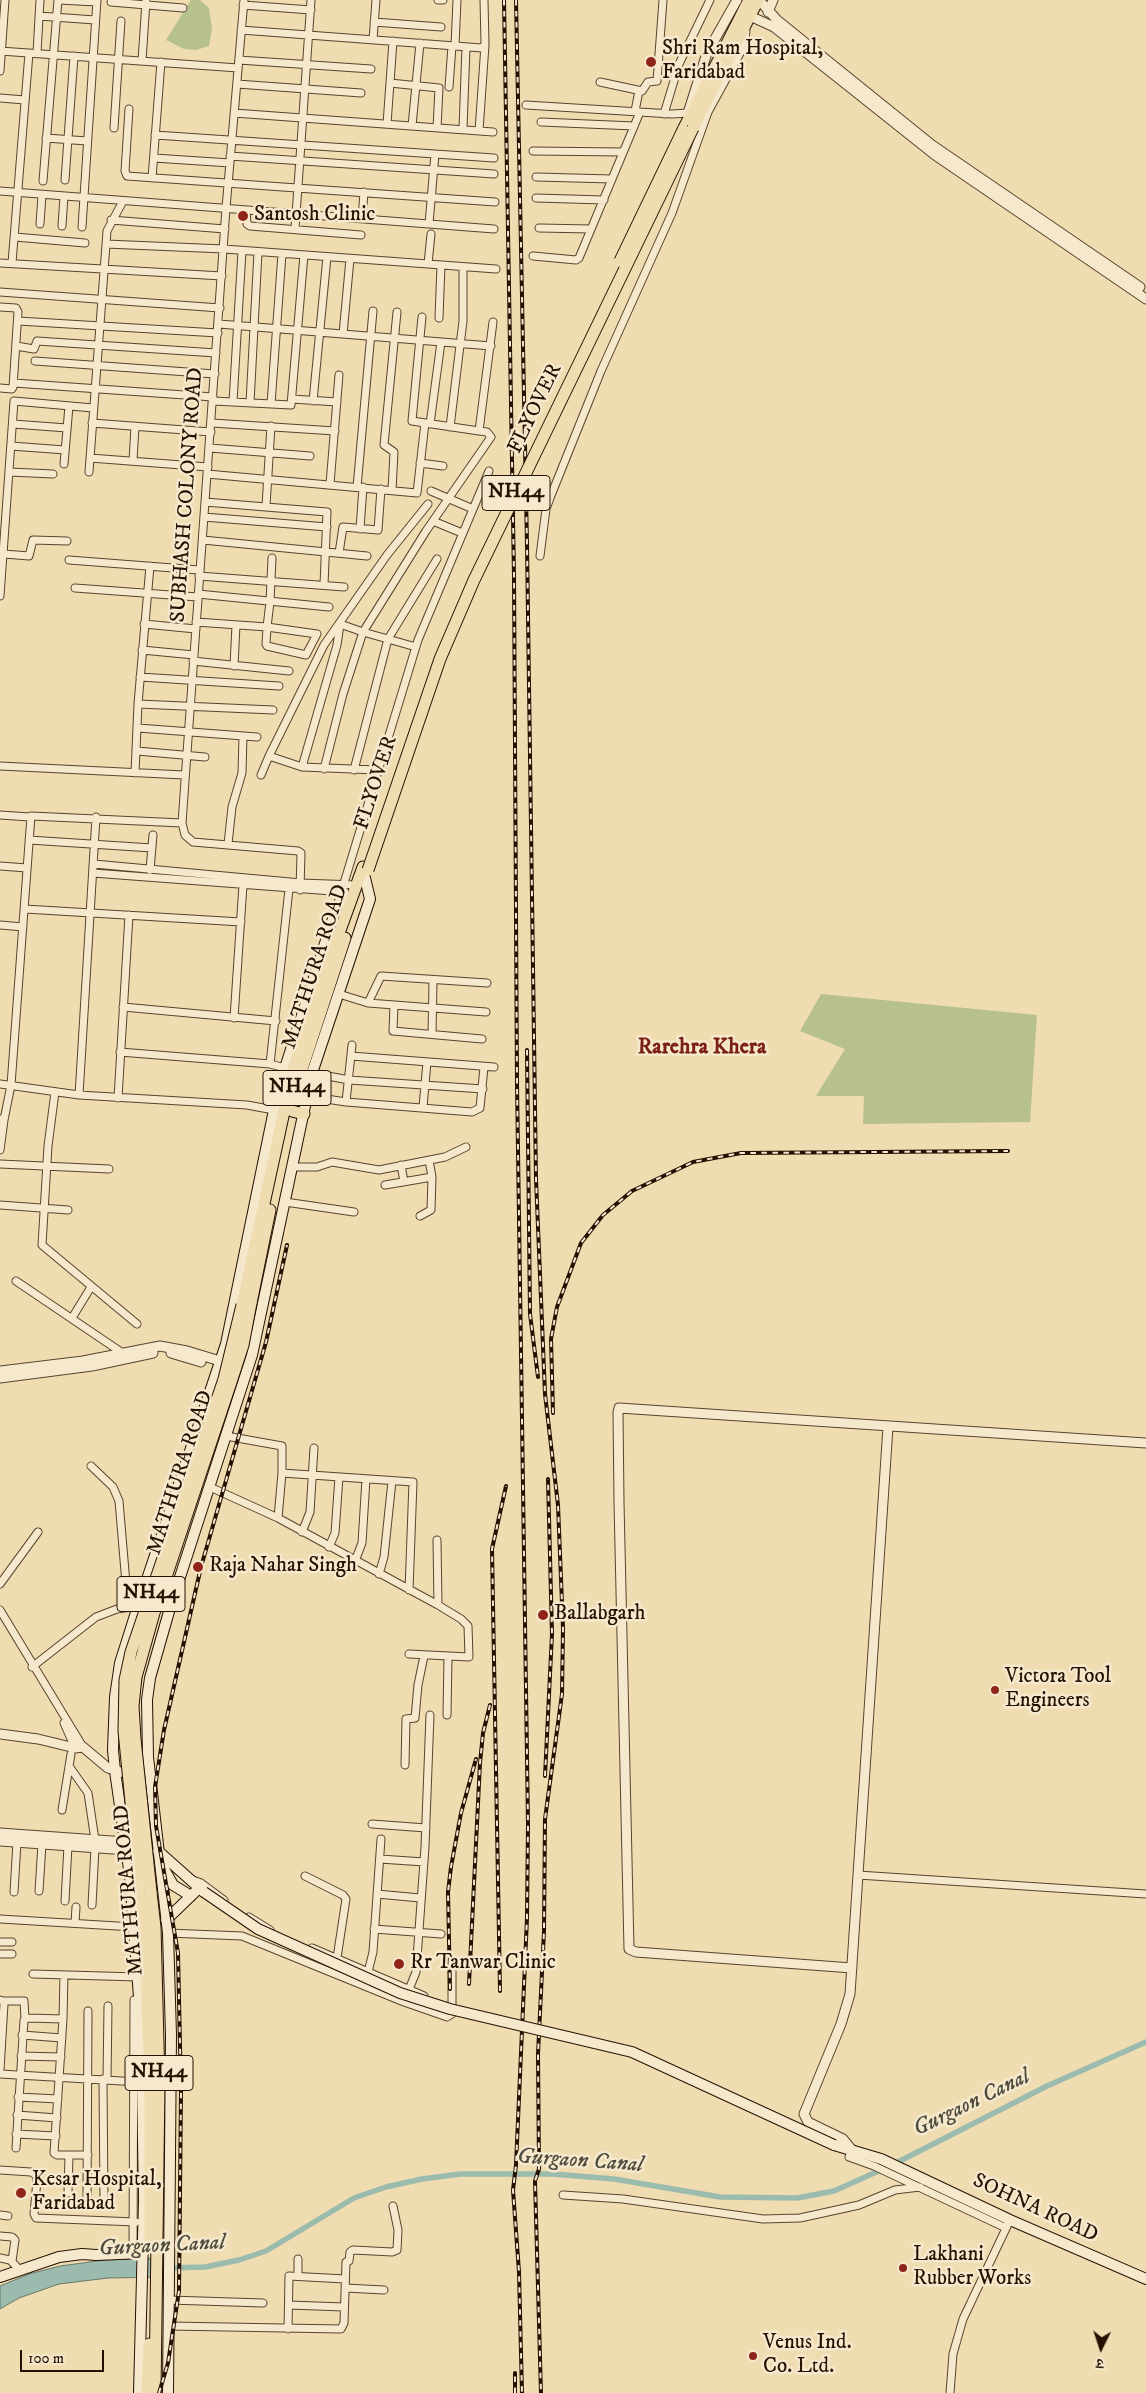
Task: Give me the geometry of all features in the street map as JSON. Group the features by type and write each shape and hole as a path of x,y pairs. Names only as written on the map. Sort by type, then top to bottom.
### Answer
{"highway":[{"name":"NH44","path":"688,123 749,0"},
{"name":"NH44","path":"748,20 759,0"},
{"name":"FLYOVER","path":"357,883 445,628 688,123 748,20"},
{"name":"MATHURA ROAD","path":"289,1110 294,1054 357,883"},
{"name":"MATHURA ROAD","path":"156,2393 155,2281 152,2255 160,2083 155,1927 146,1892 133,1706 136,1677 154,1613 243,1345 247,1304 289,1110 357,883"},
{"name":"MATHURA ROAD","path":"147,2393 150,2327 155,2281"}],"main road":[{"path":"152,2255 139,2222 139,2082 134,1927 126,1846 115,1776 113,1750 115,1697 120,1663 133,1606 219,1364 289,1110 307,1096 312,1073 370,899 357,883 337,906 294,1054 285,1068 289,1110 292,1167 252,1355 151,1672 147,1700 151,1781 162,1856 162,1877 168,1933 171,2035 152,2255 155,2281"},
{"path":"122,1819 148,1819 155,1816"},
{"path":"126,1846 162,1856"},
{"path":"162,1856 173,1885 191,1896"},
{"name":"SOHNA ROAD","path":"162,1856 202,1891 258,1930 400,1993 450,2009 632,2052 834,2145 852,2150 878,2162 909,2171 1008,2224 1146,2279"},
{"path":"130,1880 146,1874 162,1877"},
{"path":"166,1920 191,1896 202,1891"},
{"path":"0,2277 59,2257 82,2254 152,2255"},
{"path":"0,2282 47,2266 96,2255"},
{"name":"MATHURA ROAD","path":"155,2281 169,2300 168,2393"},
{"name":"MATHURA ROAD","path":"140,2393 155,2281"}],"street":[{"path":"0,71 5,0"},
{"path":"12,264 25,100 40,0"},
{"path":"43,181 58,0 97,1 82,227"},
{"path":"294,229 312,0"},
{"path":"372,40 376,0"},
{"path":"438,0 444,0"},
{"path":"449,87 457,0"},
{"path":"479,131 484,46 484,0"},
{"path":"600,82 644,91 648,82 658,80 663,0"},
{"path":"664,114 679,64 710,0"},
{"path":"759,0 779,27 935,155 1146,298"},
{"path":"768,12 773,0"},
{"path":"526,106 664,114 688,123 706,53 733,1"},
{"path":"111,2 146,2 184,8"},
{"path":"142,60 146,2"},
{"path":"244,2 311,10"},
{"name":"SUBHASH COLONY ROAD","path":"182,823 226,208 244,2"},
{"path":"39,16 96,20"},
{"path":"540,556 546,508 601,371 672,212 699,144 708,112 744,46 748,20 765,21 779,27 932,145 1146,291"},
{"path":"114,128 121,21"},
{"path":"374,22 441,27"},
{"path":"241,30 466,47 482,48 484,46"},
{"path":"387,124 393,41"},
{"path":"412,126 420,43"},
{"path":"463,129 466,47"},
{"path":"1,51 161,62 307,65 371,69"},
{"path":"65,180 74,56"},
{"path":"152,178 161,62"},
{"path":"390,83 439,88 437,128"},
{"path":"237,84 361,93"},
{"path":"533,256 578,259 634,126 638,112 639,91"},
{"path":"0,98 25,100"},
{"path":"129,109 125,174 130,177 298,187 494,202"},
{"path":"234,113 493,132"},
{"path":"541,122 634,126"},
{"path":"156,135 494,158"},
{"path":"46,138 87,141"},
{"path":"533,151 623,152"},
{"path":"429,224 435,154"},
{"path":"154,158 300,161 494,174"},
{"path":"536,177 612,179"},
{"path":"0,192 494,229"},
{"path":"362,219 364,192"},
{"path":"40,224 42,195"},
{"path":"62,226 64,196"},
{"path":"536,198 604,200"},
{"path":"88,472 107,231 111,220 123,201"},
{"path":"246,210 248,226 361,235"},
{"path":"111,220 225,229"},
{"path":"539,228 592,229"},
{"path":"428,264 430,234"},
{"path":"15,237 85,243"},
{"path":"106,244 258,252 496,269"},
{"path":"233,402 242,251"},
{"path":"250,403 258,252"},
{"path":"271,404 282,254"},
{"path":"14,383 233,402 290,405 304,255"},
{"path":"313,400 327,257"},
{"path":"343,334 350,259"},
{"path":"0,262 103,270 222,276"},
{"path":"439,318 441,265"},
{"path":"450,426 461,343 463,267"},
{"path":"0,292 220,308"},
{"path":"0,307 17,309 18,321 14,383 12,389 0,388"},
{"path":"360,528 360,487 373,311"},
{"path":"392,490 394,452 384,445 397,312"},
{"path":"324,769 343,694 363,632 433,521 489,441 489,434 479,430 428,424 412,420 422,317"},
{"path":"18,321 218,333"},
{"path":"479,430 493,322"},
{"path":"218,324 491,346"},
{"path":"16,346 34,349 37,341 216,353"},
{"path":"90,458 133,461 267,479 417,493 420,463 441,342"},
{"path":"35,361 215,374"},
{"path":"330,484 339,375"},
{"path":"292,399 337,402"},
{"path":"0,596 14,401 94,408"},
{"path":"64,464 69,406"},
{"path":"212,422 334,431"},
{"path":"92,423 211,432"},
{"path":"13,424 67,428"},
{"path":"133,461 135,426"},
{"path":"266,506 271,426"},
{"path":"11,446 65,450"},
{"path":"210,448 310,456"},
{"path":"420,463 443,466"},
{"path":"343,884 416,646 489,471"},
{"path":"9,472 54,474"},
{"path":"339,553 342,528 379,529 381,489"},
{"path":"431,492 472,509"},
{"path":"206,502 326,511 328,513 324,585"},
{"path":"261,775 320,653 387,555 428,504"},
{"path":"204,517 327,527"},
{"path":"433,521 462,533"},
{"path":"2,558 29,556 32,540 67,541"},
{"path":"202,540 367,556"},
{"path":"144,624 236,625 267,627 316,634 306,656 268,648 266,644 267,627 270,602 272,558"},
{"path":"354,770 388,639 437,559"},
{"path":"69,560 150,566 270,581 344,587"},
{"path":"135,773 138,704 150,566"},
{"path":"75,588 198,595 330,607"},
{"path":"340,624 416,646"},
{"path":"302,767 337,645 340,624"},
{"path":"234,666 236,625"},
{"path":"142,650 234,666 289,671"},
{"path":"140,677 279,686"},
{"path":"138,704 273,710"},
{"path":"138,728 257,736"},
{"path":"228,844 232,807 242,773 243,736"},
{"path":"137,751 205,757"},
{"path":"269,756 302,767 377,770"},
{"path":"0,766 184,775"},
{"path":"0,815 30,817 32,814 182,823 185,835 193,842 298,851 301,853 301,886"},
{"path":"0,1150 2,1120 11,1085 25,909 30,817"},
{"path":"79,1095 96,817"},
{"path":"150,870 153,834"},
{"path":"29,840 152,848"},
{"path":"94,864 301,886 357,883"},
{"path":"0,866 27,868"},
{"path":"93,873 289,889 301,886 357,883"},
{"path":"343,884 357,883"},
{"path":"234,1018 243,885"},
{"path":"270,1064 289,889"},
{"path":"25,909 241,922"},
{"path":"118,1098 129,915"},
{"path":"0,925 23,927"},
{"path":"368,1003 381,976 433,981 487,983"},
{"path":"432,1034 433,981"},
{"path":"339,994 368,1003 486,1012"},
{"path":"394,1005 393,1031 482,1039"},
{"path":"123,1007 276,1021"},
{"path":"346,1102 352,1045"},
{"path":"120,1052 270,1064 285,1068"},
{"path":"351,1056 494,1067"},
{"path":"423,1107 426,1062"},
{"path":"307,1096 346,1102 475,1112 480,1108 484,1067"},
{"path":"312,1073 349,1080 483,1089"},
{"path":"0,1084 79,1095 247,1105 289,1110"},
{"path":"56,1092 47,1167 42,1245 137,1324"},
{"path":"292,1167 317,1167 332,1162 379,1170 445,1157 466,1147"},
{"path":"420,1216 431,1210 432,1177 429,1160"},
{"path":"0,1164 110,1169"},
{"path":"401,1165 404,1182"},
{"path":"385,1185 432,1177"},
{"path":"285,1202 354,1212"},
{"path":"0,1205 68,1210"},
{"path":"16,1281 121,1352"},
{"path":"72,1318 91,1287"},
{"path":"0,1378 12,1373 150,1347 169,1347 219,1364"},
{"path":"0,1371 12,1373 92,1366 163,1352 219,1364"},
{"path":"852,1968 636,1952 629,1949 618,1412 620,1408 1146,1443"},
{"path":"852,2150 842,2139 808,2122 804,2114 848,2006 888,1426"},
{"path":"226,1436 282,1446 278,1518"},
{"path":"302,1532 310,1512 314,1448"},
{"path":"91,1466 113,1487 121,1508 133,1606"},
{"path":"282,1473 412,1482 415,1486 409,1590"},
{"path":"329,1547 335,1533 339,1477"},
{"path":"354,1561 362,1543 366,1479"},
{"path":"379,1574 384,1557 392,1480"},
{"path":"210,1486 278,1518 438,1605 461,1619 468,1626 469,1657 409,1654"},
{"path":"0,1584 38,1532"},
{"path":"437,1540 438,1605"},
{"path":"33,1666 96,1616 105,1612 133,1606 166,1621"},
{"path":"0,1610 79,1751"},
{"path":"0,1619 33,1666"},
{"path":"415,1718 418,1685 424,1656"},
{"path":"447,1715 448,1656"},
{"path":"404,2002 416,1972 426,1828 430,1716 406,1720 405,1765"},
{"path":"0,1736 79,1751 115,1776 151,1781"},
{"path":"62,1810 69,1766 79,1751"},
{"path":"69,1766 88,1793 95,1844 92,1905"},
{"path":"372,1824 426,1828"},
{"path":"0,1833 126,1846"},
{"path":"368,1972 373,1952 381,1839"},
{"path":"0,1841 68,1846 95,1844"},
{"path":"14,1892 17,1842"},
{"path":"39,1891 42,1844"},
{"path":"64,1901 68,1846"},
{"path":"380,1860 424,1862"},
{"path":"858,1875 1146,1894"},
{"path":"305,1876 345,1897 346,1902 337,1958"},
{"path":"188,1878 201,1883 228,1904 270,1930 409,1990 452,2003"},
{"path":"376,1894 420,1898"},
{"path":"75,1923 76,1907"},
{"path":"0,1919 134,1927"},
{"path":"374,1929 441,1934"},
{"path":"168,1933 242,1936 404,2002 447,2017 452,2014 452,1967"},
{"path":"0,1942 12,1942"},
{"path":"0,1954 12,1954"},
{"path":"33,1974 136,1977"},
{"path":"64,1975 55,2154 88,2155"},
{"path":"0,2070 2,2000 24,2001 25,2018 20,2056 16,2148"},
{"path":"104,2202 105,2079 108,2006"},
{"path":"86,2201 88,2155 88,2010"},
{"path":"25,2018 63,2019"},
{"path":"22,2035 62,2038"},
{"path":"20,2056 61,2058"},
{"path":"0,2074 139,2082"},
{"path":"18,2097 58,2100"},
{"path":"17,2115 57,2118"},
{"path":"16,2134 56,2136"},
{"path":"68,2193 69,2155"},
{"path":"878,2162 898,2176 920,2187 1008,2224 963,2319 953,2354 950,2393"},
{"path":"0,2170 31,2172 36,2175 34,2214 36,2218 139,2222"},
{"path":"563,2195 623,2200 763,2219 800,2218 859,2205 895,2190 920,2187"},
{"path":"169,2326 341,2329 344,2323 346,2262 349,2261 351,2250 397,2250 398,2230 393,2206"},
{"path":"0,2215 8,2216"},
{"path":"0,2236 15,2240 12,2261"},
{"path":"0,2258 12,2261 20,2270"},
{"path":"298,2259 298,2276"},
{"path":"288,2329 289,2277 345,2278"},
{"path":"345,2288 384,2290"},
{"path":"169,2300 263,2303"},
{"path":"288,2305 344,2307"}],"green space":[{"path":"191,0 200,0 209,8 212,29 209,46 196,50 184,49 166,40"},
{"path":"821,994 1037,1015 1030,1122 863,1124 864,1096 816,1096 845,1049 800,1031"}],"shaded area":[{"path":"169,2258 170,2277 108,2278 59,2284 19,2298 0,2309 0,2286 29,2274 60,2266 105,2260"}],"waterway":[{"name":"Gurgaon Canal","path":"894,2164 1047,2086 1146,2042"},
{"name":"Gurgaon Canal","path":"167,2268 205,2267 239,2260 266,2251 354,2198 386,2187 422,2179 460,2174 553,2174 614,2179 720,2197 797,2198 834,2191 883,2169"}],"railway":[{"path":"504,0 514,576 517,1083 528,1824 527,1918 516,2165 513,2190 519,2272 522,2393"},
{"path":"516,0 527,544 536,1179 545,1394 558,1505 563,1628 562,1694 545,1819 544,1931 538,2054 539,2169 535,2181 541,2393"},
{"path":"527,1050 530,1314 538,1377"},
{"path":"553,1413 551,1339 557,1307 581,1243 603,1215 632,1191 693,1162 741,1153 1008,1151"},
{"path":"159,2393 168,2363 179,2291 181,2092 178,1953 156,1826 155,1787 164,1730 201,1567 266,1342 287,1245"},
{"path":"545,1776 552,1634 548,1479"},
{"path":"500,1991 492,1549 506,1486"},
{"path":"469,1984 480,1763 483,1733 490,1705"},
{"path":"450,1989 448,1892 461,1813 476,1759"},
{"path":"515,2373 515,2393"}],"place":[{"name":"Shri Ram Hospital, Faridabad","path":"651,62"},
{"name":"Santosh Clinic","path":"243,216"},
{"name":"Raja Nahar Singh","path":"198,1567"},
{"name":"Ballabgarh","path":"543,1615"},
{"name":"Victora Tool Engineers","path":"995,1690"},
{"name":"Rr Tanwar Clinic","path":"399,1964"},
{"name":"Kesar Hospital, Faridabad","path":"21,2193"},
{"name":"Lakhani Rubber Works","path":"903,2268"},
{"name":"Venus Ind. Co. Ltd.","path":"753,2356"}],"district":[{"name":"Rarehra Khera","path":"702,1048"}]}
